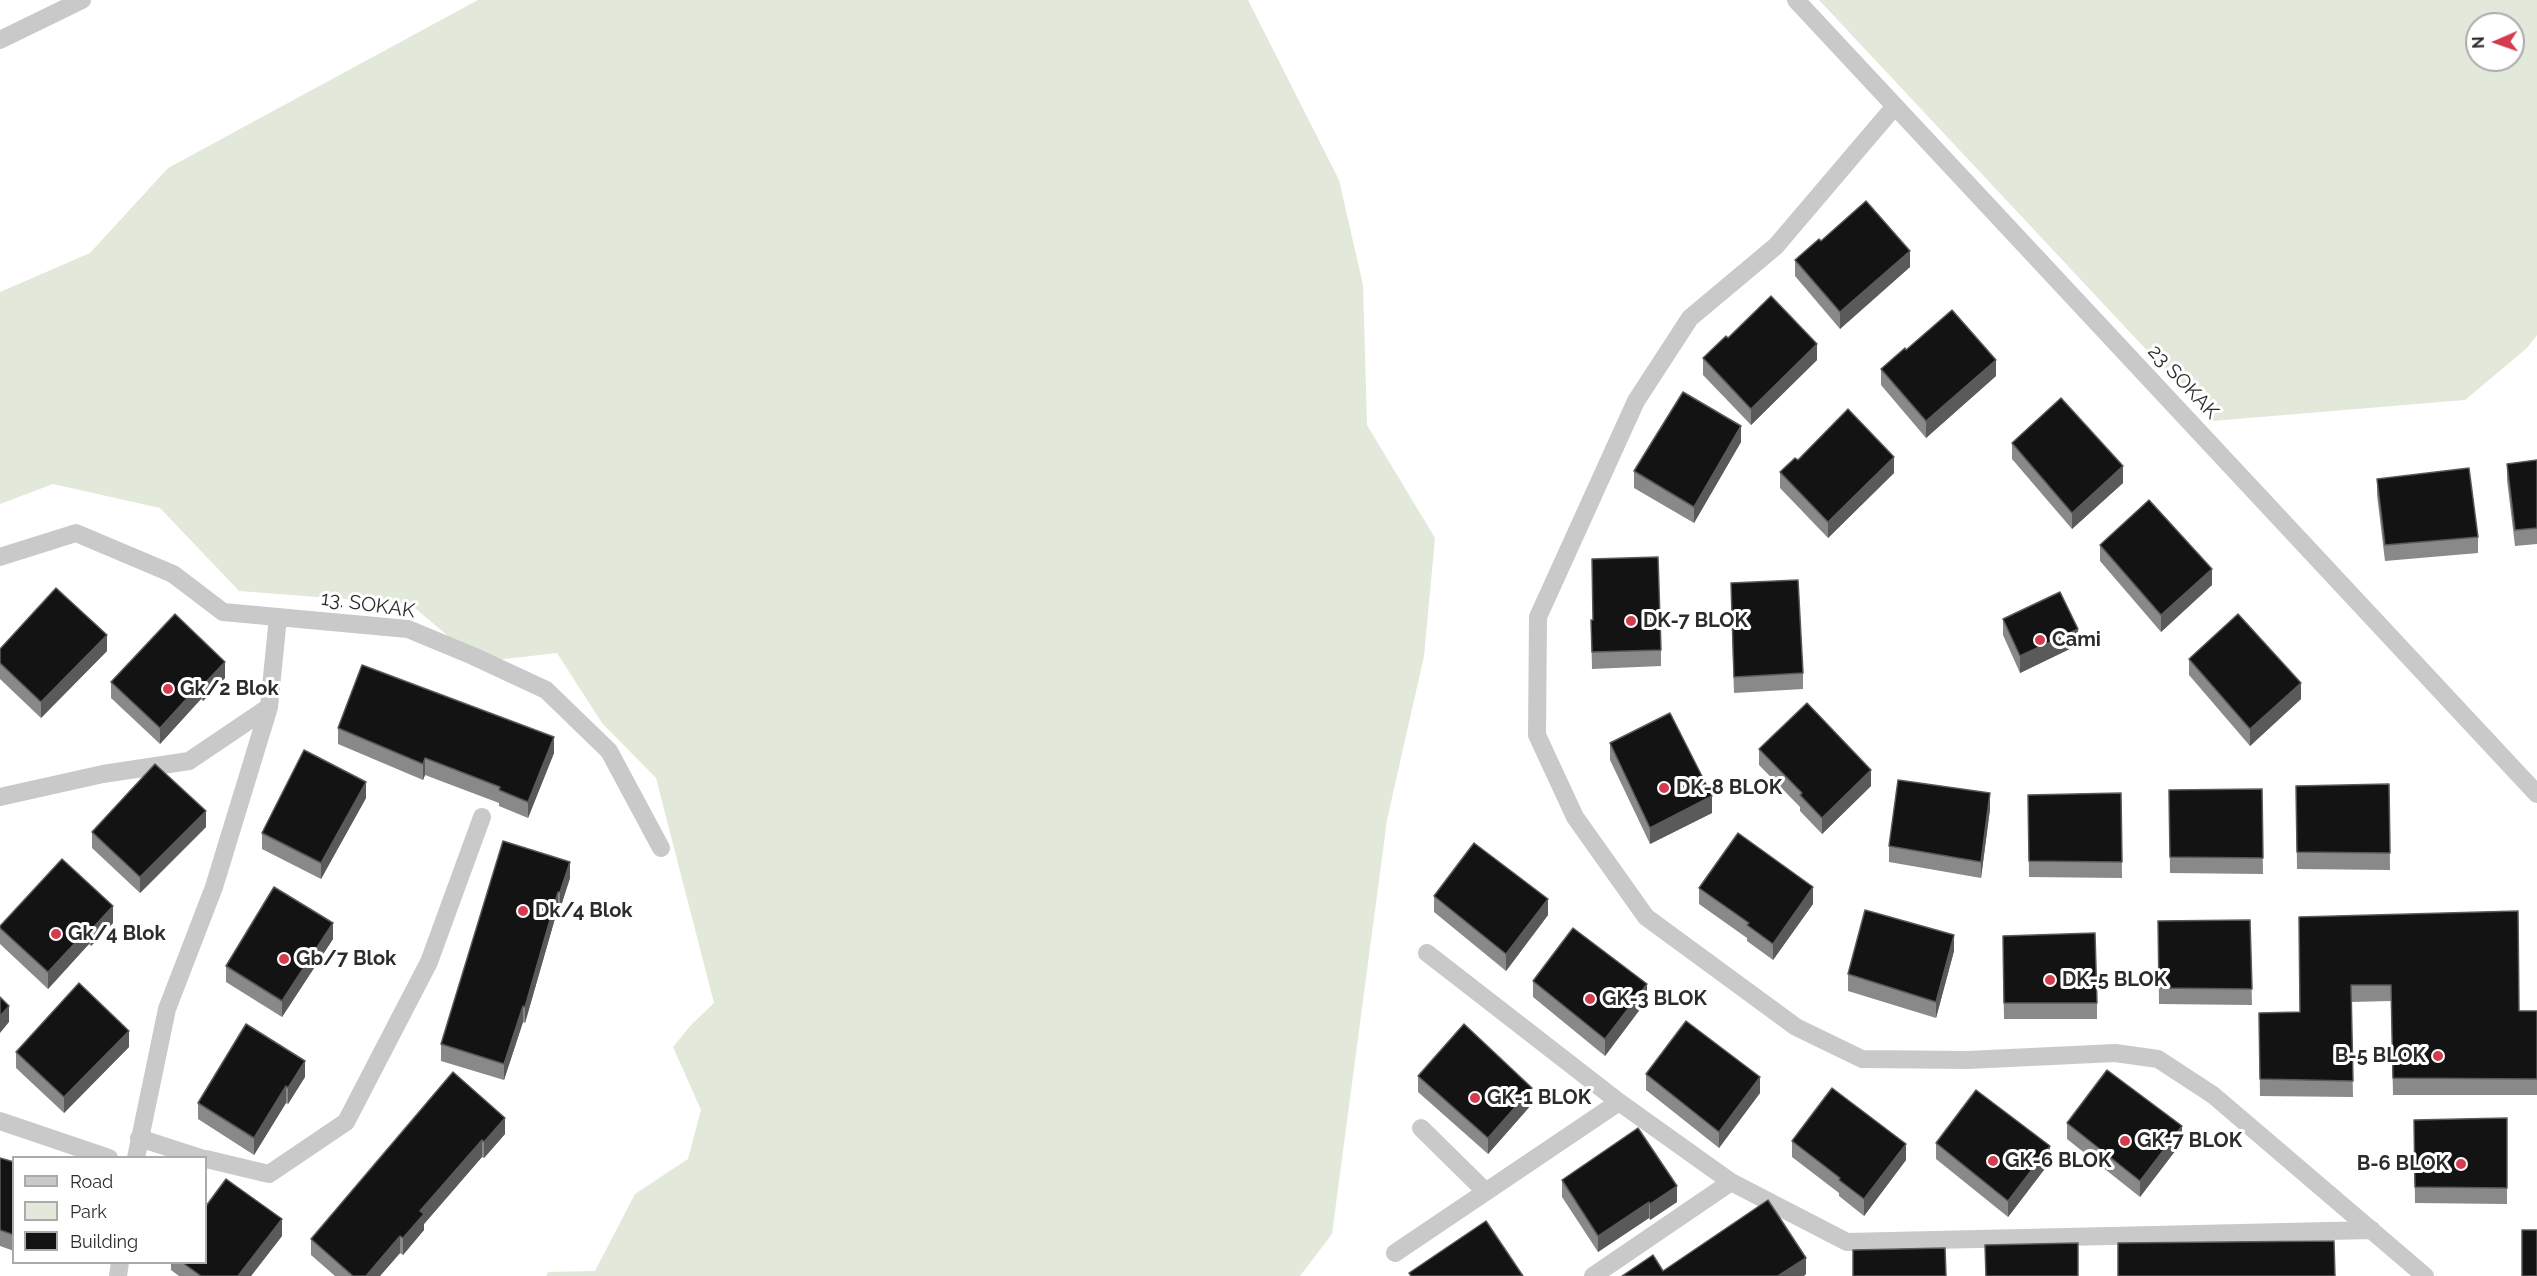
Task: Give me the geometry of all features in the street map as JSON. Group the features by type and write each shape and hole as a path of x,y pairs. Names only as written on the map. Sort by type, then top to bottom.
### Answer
{"street":[{"path":"0,40 82,0"},
{"name":"23 SOKAK","path":"1796,0 2537,794"},
{"path":"1895,106 1776,246 1690,318 1636,400 1538,617 1538,735 1575,817 1646,917 1796,1027 1862,1059 1968,1060 2115,1053 2158,1059 2212,1095 2425,1276"},
{"name":"13. SOKAK","path":"0,556 76,533 173,574 222,612 408,628 546,690 609,751 661,848"},
{"path":"136,1156 167,1009 214,887 269,707 278,617"},
{"path":"0,797 103,774 189,760 269,707"},
{"path":"207,1159 269,1174 345,1122 429,962 482,817"},
{"path":"1427,953 1619,1102 1731,1182 1847,1242 2372,1230"},
{"path":"1395,1253 1619,1102"},
{"path":"0,1121 103,1156"},
{"path":"1421,1128 1486,1192"},
{"path":"139,1138 197,1156"},
{"path":"1593,1276 1731,1182"}],"green space":[{"path":"478,0 1248,0 1339,180 1363,285 1367,425 1435,538 1424,656 1387,820 1332,1234 1300,1276 546,1276 548,1272 595,1271 635,1194 688,1159 701,1110 673,1047 691,1025 714,1003 656,778 602,723 557,653 479,662 410,604 239,591 160,508 53,484 0,504 0,292 90,253 168,168"},
{"path":"1819,0 2537,0 2537,335 2527,348 2465,400 2213,421"}],"building":[{"path":"1866,201 1910,251 1840,312 1795,260 1819,239 1821,241"},
{"path":"1771,296 1817,344 1751,409 1703,358 1726,336 1728,338"},
{"path":"1952,310 1996,360 1926,421 1881,369"},
{"path":"1683,392 1741,426 1694,507 1634,471"},
{"path":"2061,398 2123,466 2072,513 2012,443"},
{"path":"1848,409 1894,457 1828,522 1780,472 1795,458 1798,460"},
{"path":"2537,460 2537,528 2515,530 2507,464"},
{"path":"2469,468 2478,537 2385,545 2377,479"},
{"path":"2149,500 2212,569 2161,615 2100,545"},
{"name":"DK-7 BLOK","path":"1658,557 1661,650 1592,652 1592,559"},
{"path":"1798,580 1803,673 1734,677 1731,583"},
{"path":"56,588 107,635 41,702 0,663 0,649"},
{"path":"2060,592 2078,629 2020,656 2003,619"},
{"name":"Gk/2 Blok","path":"175,614 225,662 203,685 201,683 160,728 111,682"},
{"path":"2238,614 2301,683 2250,729 2189,659"},
{"path":"362,665 554,737 528,802 499,790 500,787 425,758 423,764 338,728"},
{"path":"1807,703 1871,770 1822,818 1800,795 1802,793 1759,749"},
{"name":"DK-8 BLOK","path":"1670,713 1712,796 1650,828 1610,743"},
{"path":"304,750 366,782 321,863 262,833"},
{"path":"155,764 206,811 140,877 92,832"},
{"path":"1898,780 1990,793 1981,862 1889,846"},
{"path":"2389,784 2390,853 2297,852 2296,786"},
{"path":"2262,789 2263,858 2170,857 2169,790"},
{"path":"2121,793 2122,862 2029,861 2028,795"},
{"path":"1738,833 1813,887 1773,944 1747,925 1749,923 1699,888"},
{"path":"503,841 570,862 560,892 558,892 525,1007 523,1006 504,1064 441,1044"},
{"path":"1474,843 1548,899 1506,954 1434,896"},
{"name":"Gk/4 Blok","path":"62,859 113,906 48,972 0,926"},
{"name":"Gb/7 Blok","path":"274,887 333,923 282,1001 226,966"},
{"path":"1865,910 1954,935 1936,1002 1848,974"},
{"path":"2518,911 2519,1011 2537,1011 2537,1079 2393,1078 2391,985 2351,985 2353,1081 2260,1079 2259,1013 2300,1012 2299,917"},
{"path":"2250,920 2252,989 2159,988 2158,921"},
{"name":"GK-3 BLOK","path":"1573,928 1647,984 1605,1039 1533,981"},
{"name":"DK-5 BLOK","path":"2095,933 2097,1003 2004,1003 2003,936"},
{"path":"79,983 129,1031 64,1097 16,1052"},
{"path":"0,997 9,1006 0,1016"},
{"path":"1686,1021 1760,1077 1719,1132 1646,1074"},
{"path":"246,1024 305,1061 288,1088 286,1086 254,1138 198,1103"},
{"name":"GK-1 BLOK","path":"1464,1024 1532,1088 1488,1138 1418,1076"},
{"name":"GK-7 BLOK","path":"2107,1070 2182,1126 2140,1181 2067,1123"},
{"path":"453,1072 505,1118 484,1142 482,1140 420,1211 424,1214 403,1238 400,1236 366,1276 353,1276 311,1239"},
{"path":"1832,1088 1906,1144 1864,1199 1792,1141"},
{"name":"GK-6 BLOK","path":"1976,1090 2050,1146 2008,1201 1936,1143"},
{"name":"B-6 BLOK","path":"2507,1118 2507,1188 2415,1187 2414,1120"},
{"path":"1638,1128 1677,1186 1598,1236 1562,1180"},
{"path":"0,1158 12,1161 12,1234 0,1230"},
{"path":"226,1179 282,1219 238,1276 201,1276 184,1264 207,1264 207,1205"},
{"path":"1768,1200 1806,1258 1778,1276 1622,1276 1653,1255 1663,1271"},
{"path":"1486,1221 1523,1276 1411,1276 1409,1273"},
{"path":"2522,1230 2537,1230 2537,1276 2522,1276"},
{"path":"2334,1241 2335,1276 2118,1276 2118,1243"},
{"path":"2078,1243 2078,1276 1986,1276 1985,1245"},
{"path":"1945,1248 1946,1276 1853,1276 1853,1250"}],"place":[{"name":"DK-7 BLOK","path":"1631,621"},
{"name":"Cami","path":"2040,640"},
{"name":"Gk/2 Blok","path":"168,689"},
{"name":"DK-8 BLOK","path":"1664,788"},
{"name":"Dk/4 Blok","path":"523,911"},
{"name":"Gk/4 Blok","path":"56,934"},
{"name":"Gb/7 Blok","path":"284,959"},
{"name":"DK-5 BLOK","path":"2050,980"},
{"name":"GK-3 BLOK","path":"1590,999"},
{"name":"B-5 BLOK","path":"2438,1056"},
{"name":"GK-1 BLOK","path":"1475,1098"},
{"name":"GK-7 BLOK","path":"2125,1141"},
{"name":"GK-6 BLOK","path":"1993,1161"},
{"name":"B-6 BLOK","path":"2461,1164"}]}
